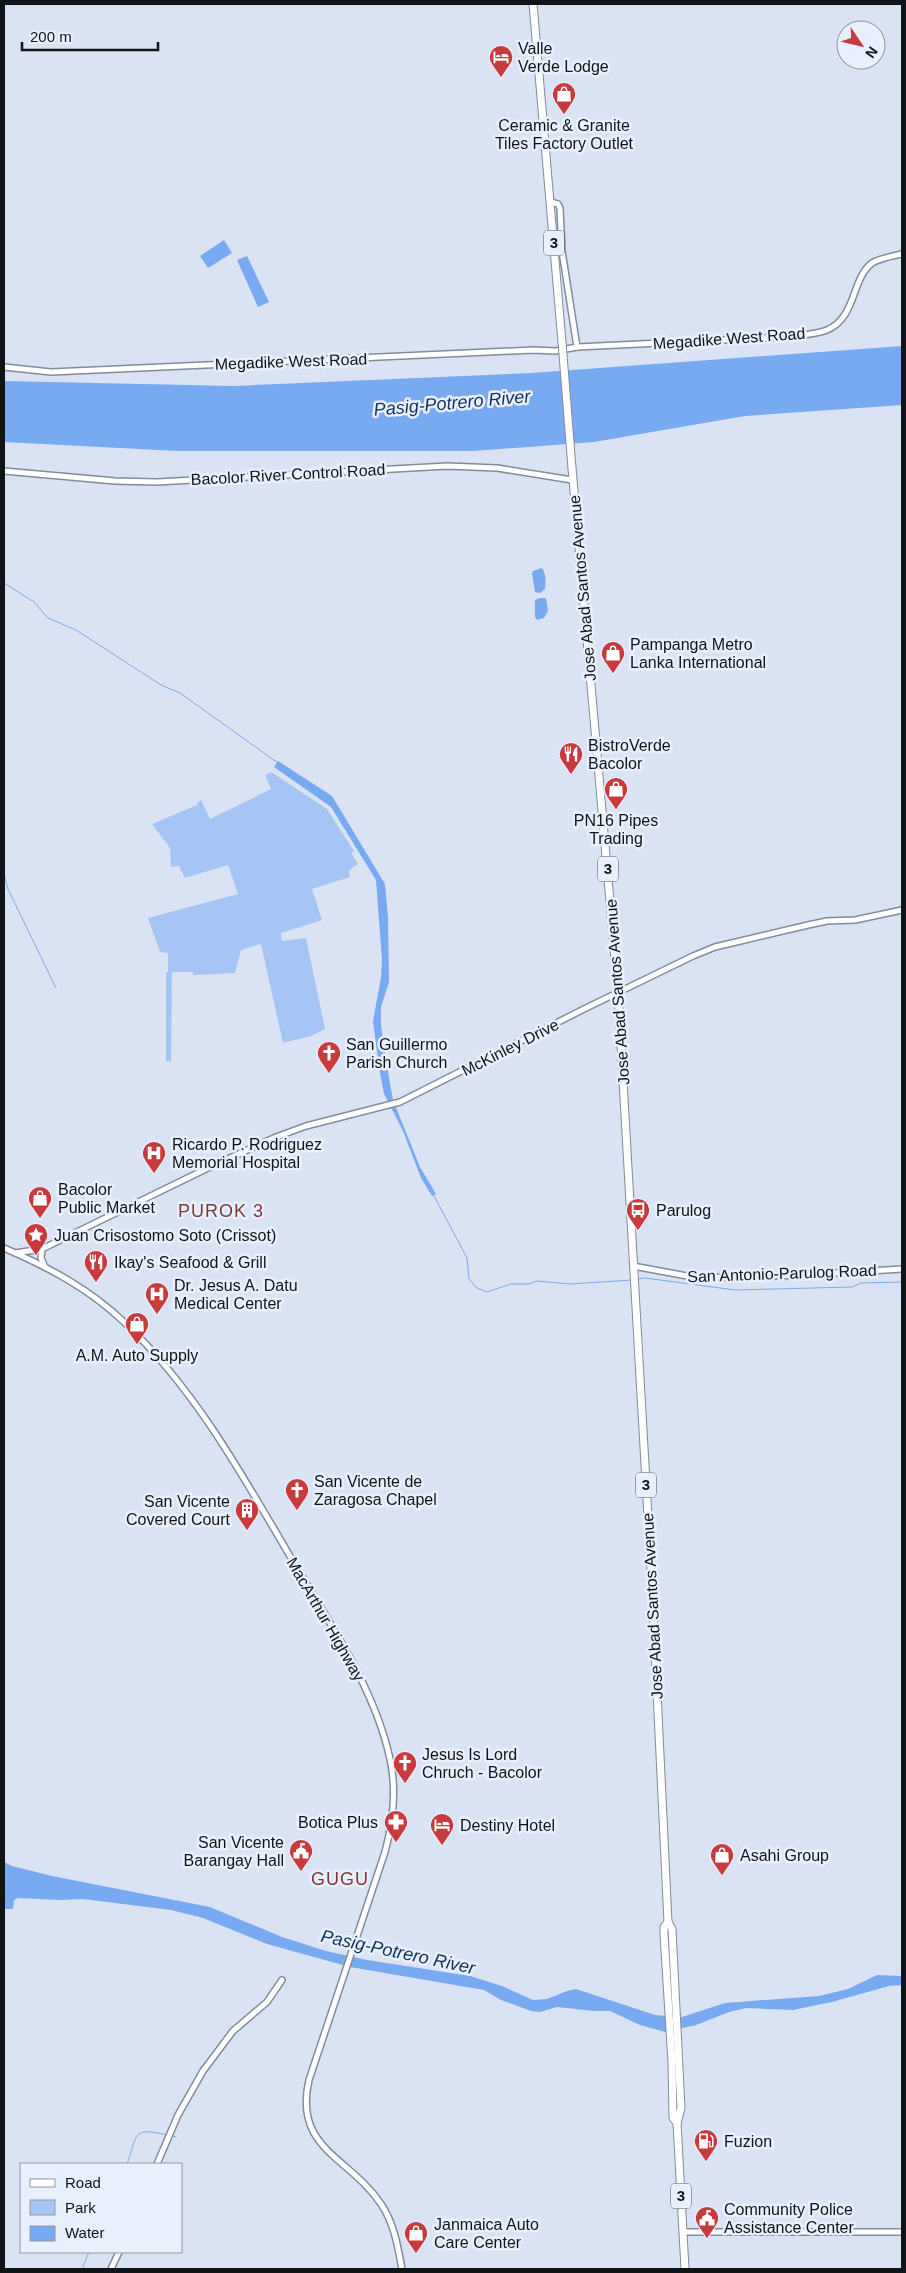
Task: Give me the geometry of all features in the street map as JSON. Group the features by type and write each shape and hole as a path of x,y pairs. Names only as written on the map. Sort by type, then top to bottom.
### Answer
{"highway":[{"name":"Jose Abad Santos Avenue","path":"533,4 551,202 572,480 618,992 668,1922 664,1927 671,1981 675,2055 681,2108 677,2123 685,2269"}],"street":[{"path":"551,202 558,204 560,208 562,251 577,348"},
{"name":"Megadike West Road","path":"4,367 60,372 524,350 556,351 577,348 785,337 827,330 841,320 851,304 867,268 874,262 902,254"},
{"name":"Bacolor River Control Road","path":"4,471 115,481 157,482 475,466 572,480"},
{"name":"McKinley Drive","path":"14,1253 42,1249 276,1137 306,1126 398,1103 618,992 715,947 827,921 855,920 902,910"},
{"name":"MacArthur Highway","path":"4,1248 45,1267 86,1291 126,1323 192,1401 260,1504 345,1647 364,1684 390,1758 393,1780 393,1816 385,1852 309,2080 306,2098 307,2116 311,2128 320,2142 370,2190 382,2205 394,2232 402,2269"},
{"path":"42,1249 41,1258 45,1267"},
{"name":"San Antonio-Parulog Road","path":"634,1269 698,1278 902,1269"},
{"path":"157,2163 181,2108 203,2071 233,2031 267,2002 282,1980"},
{"path":"683,2232 902,2232"},
{"path":"111,2269 119,2253"}],"green space":[{"path":"271,772 327,809 354,851 351,853 358,864 349,870 350,877 312,889 322,920 281,933 282,941 306,938 325,1029 311,1036 283,1043 261,944 241,950 235,973 193,975 193,972 172,972 171,1061 166,1061 166,972 168,972 168,953 160,952 148,918 238,894 228,865 185,878 179,866 171,867 170,848 152,824 197,805 201,800 210,819 271,789 265,775"}],"water":[{"path":"224,240 232,253 208,268 200,256"},
{"path":"247,256 269,302 258,307 237,260"},
{"name":"Pasig-Potrero River","path":"902,346 902,405 745,416 594,442 473,451 178,451 4,442 4,381 234,386 531,373"},
{"path":"542,568 546,580 545,589 540,593 535,592 532,573"},
{"path":"546,598 548,611 544,618 537,620 535,617 535,600"},
{"path":"278,761 332,796 385,884 388,917 389,982 381,1007 381,1026 393,1100 420,1167 436,1194 432,1196 421,1178 403,1131 384,1094 379,1067 373,1021 381,978 382,960 376,880 331,807 274,767"},
{"path":"4,1862 12,1866 52,1876 210,1907 282,1937 326,1951 367,1960 470,1976 502,1986 533,2000 547,1999 576,1989 655,2015 682,2017 725,2003 819,1996 848,1989 877,1975 902,1976 902,1985 889,1986 832,2002 793,2010 746,2008 729,2012 696,2025 665,2032 640,2025 610,2011 557,2007 540,2012 531,2011 501,2000 484,1990 350,1967 267,1944 203,1918 171,1910 83,1899 18,1898 14,1900 13,1909 4,1909"}],"waterway":[{"path":"4,583 34,602 48,618 76,630 161,685 180,693 278,763"},
{"path":"4,834 4,856"},
{"path":"4,874 8,889 56,988"},
{"path":"433,1194 467,1258 469,1279 477,1288 487,1292 511,1284 529,1284 537,1281 570,1284 632,1280"},
{"path":"638,1279 645,1278 735,1290 852,1287 861,1283 902,1282"},
{"path":"127,2163 135,2140 141,2133 167,2135"},
{"path":"172,2136 176,2137"},
{"path":"82,2269 89,2253"}],"place":[{"name":"Valle Verde Lodge","path":"501,78"},
{"name":"Ceramic & Granite Tiles Factory Outlet","path":"564,115"},
{"name":"Pampanga Metro Lanka International","path":"613,674"},
{"name":"BistroVerde Bacolor","path":"571,775"},
{"name":"PN16 Pipes Trading","path":"616,810"},
{"name":"San Guillermo Parish Church","path":"329,1074"},
{"name":"Ricardo P. Rodriguez Memorial Hospital","path":"154,1174"},
{"name":"Bacolor Public Market","path":"40,1219"},
{"name":"Parulog","path":"638,1231"},
{"name":"Juan Crisostomo Soto (Crissot)","path":"36,1256"},
{"name":"Ikay's Seafood & Grill","path":"96,1283"},
{"name":"Dr. Jesus A. Datu Medical Center","path":"157,1315"},
{"name":"A.M. Auto Supply","path":"137,1345"},
{"name":"San Vicente de Zaragosa Chapel","path":"297,1511"},
{"name":"San Vicente Covered Court","path":"247,1531"},
{"name":"Jesus Is Lord Chruch - Bacolor","path":"405,1784"},
{"name":"Botica Plus","path":"396,1843"},
{"name":"Destiny Hotel","path":"442,1846"},
{"name":"San Vicente Barangay Hall","path":"301,1872"},
{"name":"Asahi Group","path":"722,1876"},
{"name":"Fuzion","path":"706,2162"},
{"name":"Community Police Assistance Center","path":"707,2239"},
{"name":"Janmaica Auto Care Center","path":"416,2254"}],"district":[{"name":"PUROK 3","path":"221,1211"},
{"name":"GUGU","path":"340,1879"}]}
